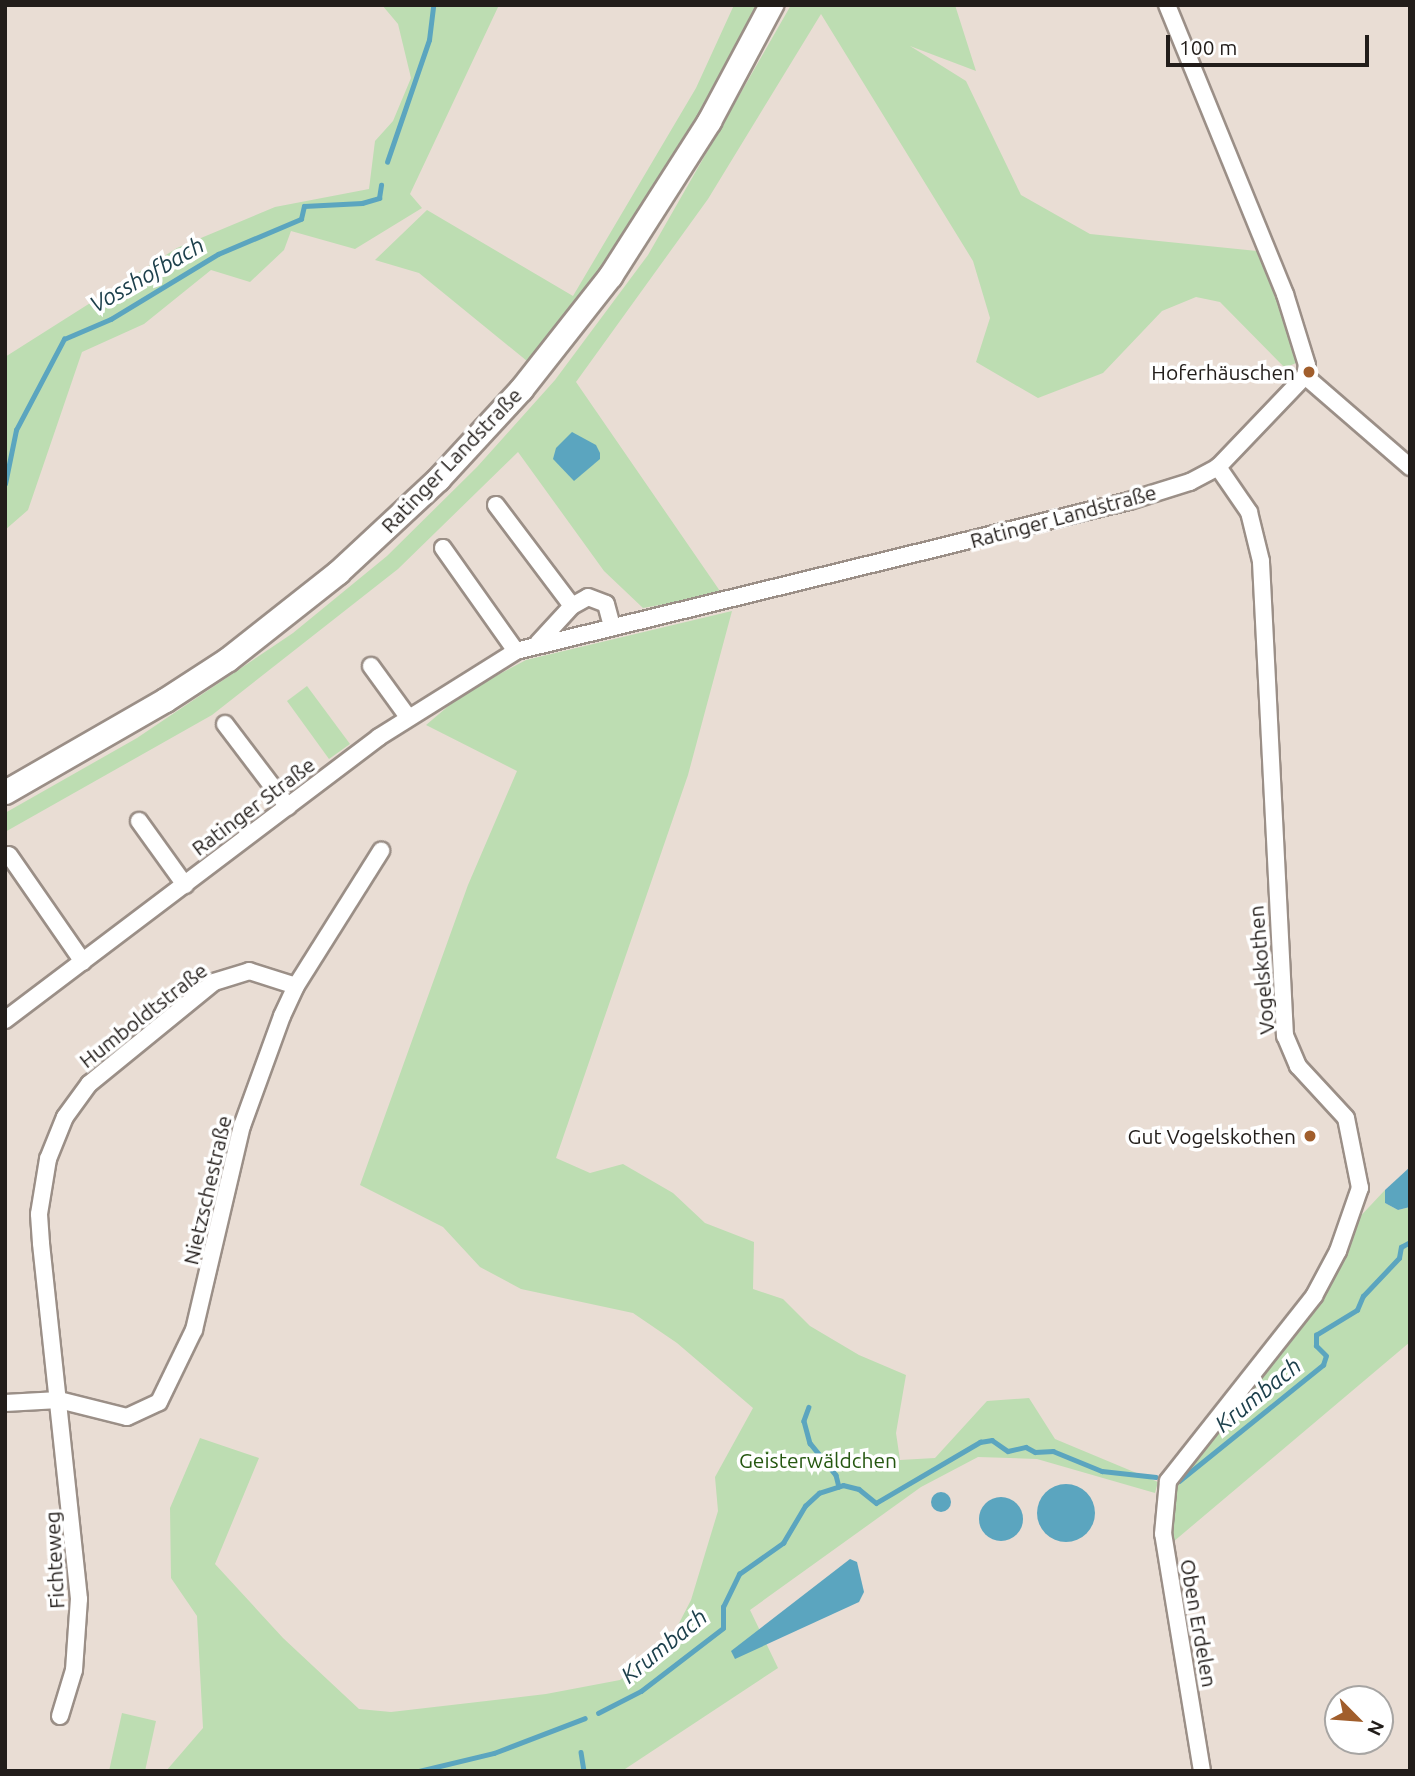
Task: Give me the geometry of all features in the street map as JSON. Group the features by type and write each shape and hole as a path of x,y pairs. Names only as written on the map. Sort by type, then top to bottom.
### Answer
{"main road":[{"name":"Ratinger Landstraße","path":"5,792 165,701 228,659 338,572 454,463 559,344 648,221 709,121 771,5"}],"street":[{"path":"1167,5 1285,294 1307,365 1305,376 1410,467"},
{"name":"Ratinger Landstraße","path":"782,587 1129,501 1190,482 1218,467 1305,376"},
{"name":"Vogelskothen","path":"1168,1481 1314,1296 1338,1251 1360,1188 1346,1118 1298,1066 1285,1036 1261,561 1249,512 1218,467"},
{"path":"496,505 572,606 596,598 606,604 612,627"},
{"path":"443,548 516,651"},
{"name":"Ratinger Straße","path":"5,1020 408,717 516,651 538,643 782,587"},
{"name":"Ratinger Straße","path":"538,643 572,606"},
{"path":"371,666 408,717"},
{"path":"225,724 288,807"},
{"path":"139,821 185,885"},
{"name":"Nietzschestraße","path":"5,1403 60,1400 127,1418 159,1402 173,1379 201,1307 242,1126 296,986 381,851"},
{"path":"9,855 83,962"},
{"name":"Humboldtstraße","path":"60,1400 39,1214 48,1159 65,1117 110,1063 214,982 248,971 296,986"},
{"name":"Fichteweg","path":"60,1400 79,1599 74,1670 60,1716"},
{"name":"Oben Erdelen","path":"1168,1481 1163,1534 1202,1771"}],"green space":[{"path":"382,5 499,5 410,194 422,208 355,249 291,231 284,250 250,282 211,270 144,324 82,352 28,510 5,530 5,357 177,248 275,207 369,189 375,141 393,121 411,78 398,24"},
{"path":"734,5 756,5 703,110 633,233 527,361 419,273 375,260 427,210 573,296 696,88"},
{"path":"791,5 955,5 976,71 910,46 966,81 1021,195 1090,234 1257,251 1282,305 1298,362 1285,368 1220,302 1196,297 1162,311 1103,373 1038,398 976,362 990,318 973,261 821,14 708,199 576,382 722,594 643,608 604,571 518,452 398,569 212,715 5,832 5,813 137,738 293,633 387,556 477,467 555,380 648,255"},
{"name":"Geisterwäldchen","path":"732,611 688,775 556,1158 590,1173 623,1164 673,1193 705,1223 754,1242 753,1289 783,1299 810,1326 859,1355 906,1375 896,1433 900,1460 935,1458 987,1401 1029,1398 1055,1439 1158,1482 1155,1493 1037,1459 978,1457 921,1487 750,1610 778,1668 622,1771 166,1771 203,1728 197,1616 171,1578 170,1508 200,1438 259,1458 215,1564 283,1638 359,1709 391,1712 546,1694 620,1680 674,1633 691,1600 718,1511 715,1477 753,1408 677,1343 633,1313 521,1289 480,1267 443,1227 360,1185 468,885 517,771 426,725 465,692 526,660"},
{"path":"307,686 350,744 329,759 287,701"},
{"path":"1385,1190 1385,1203 1398,1210 1410,1207 1410,1342 1173,1542 1172,1497 1182,1468 1317,1305 1344,1257 1354,1223"},
{"path":"122,1713 156,1721 145,1771 109,1771"}],"water":[{"path":"572,432 596,445 600,453 600,459 574,481 553,459 556,448"},
{"path":"1410,1167 1410,1207 1398,1210 1385,1203 1385,1190"},
{"path":"1066,1484 1077,1486 1090,1497 1095,1513 1093,1524 1082,1537 1066,1542 1055,1540 1042,1529 1037,1513 1039,1502 1050,1489"},
{"path":"941,1492 948,1495 951,1502 948,1509 941,1512 934,1509 931,1502 934,1495"},
{"path":"1001,1497 1016,1504 1023,1519 1016,1534 1001,1541 986,1534 979,1519 986,1504"},
{"path":"850,1559 857,1562 864,1592 859,1602 735,1659 731,1651"}],"waterway":[{"name":"Vosshofbach","path":"387,162 429,40 433,5"},
{"name":"Vosshofbach","path":"5,484 16,430 64,339 111,319 218,254 301,219 304,206 362,203 379,198 381,185"},
{"name":"Krumbach","path":"1179,1481 1323,1365 1326,1356 1316,1346 1316,1335 1357,1310 1363,1296 1399,1258 1401,1247 1410,1242"},
{"path":"809,1407 804,1421 810,1443 836,1475 839,1487"},
{"name":"Krumbach","path":"598,1713 641,1691 723,1628 723,1607 739,1574 783,1543 805,1506 819,1493 843,1485 859,1489 876,1503 980,1442 992,1440 1008,1451 1026,1447 1035,1452 1053,1451 1102,1471 1156,1477"},
{"name":"Krumbach","path":"419,1771 494,1753 585,1718"},
{"path":"581,1752 584,1771"}],"place":[{"name":"Hoferhäuschen","path":"1309,372"},
{"name":"Gut Vogelskothen","path":"1310,1136"}]}
